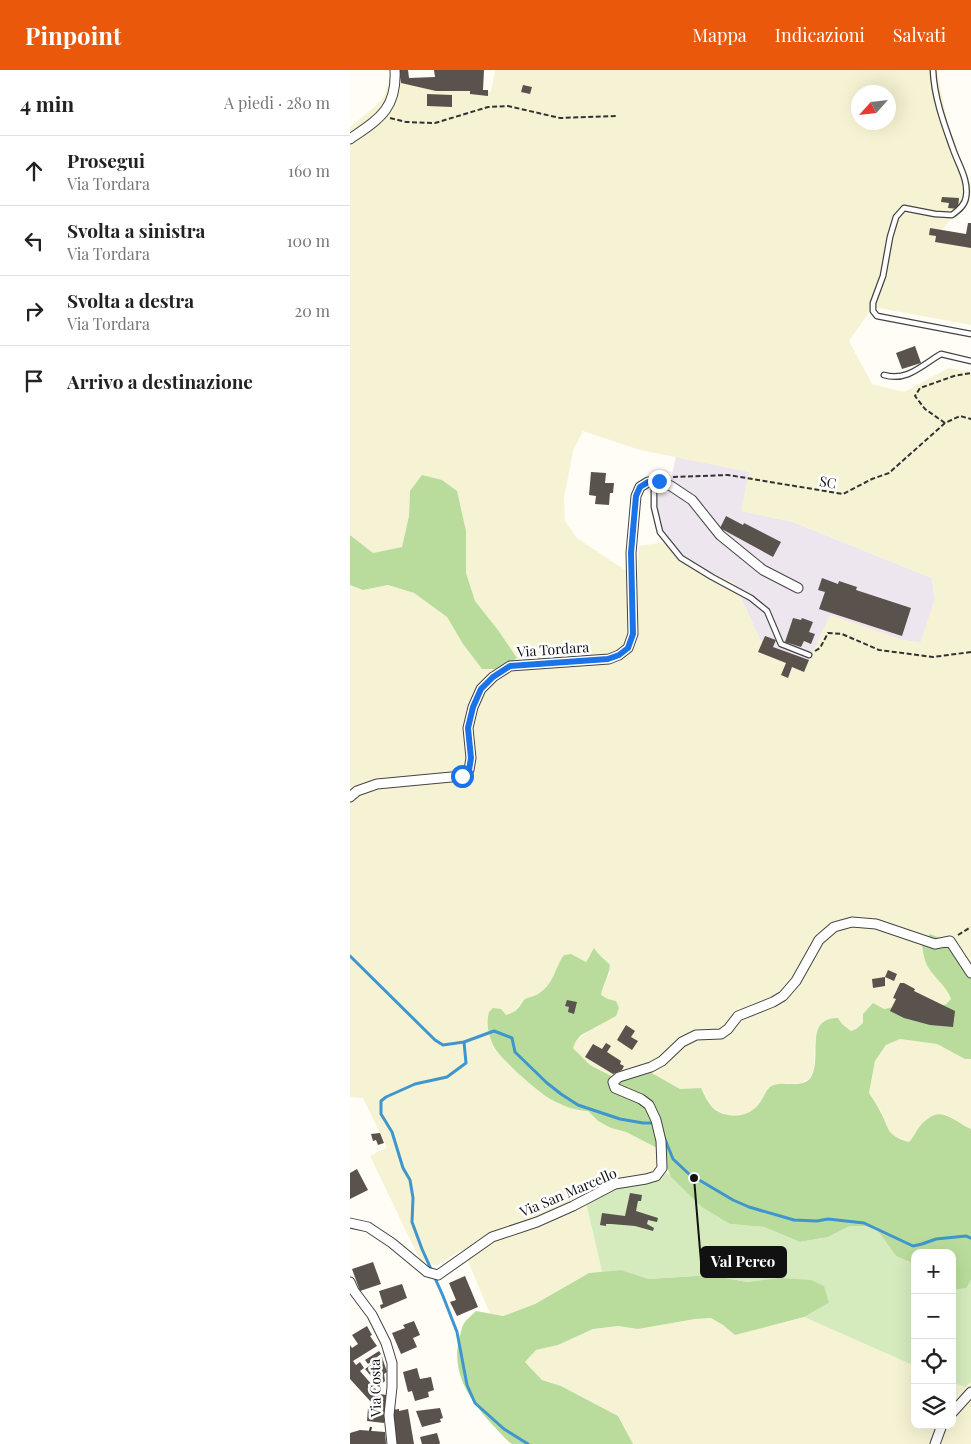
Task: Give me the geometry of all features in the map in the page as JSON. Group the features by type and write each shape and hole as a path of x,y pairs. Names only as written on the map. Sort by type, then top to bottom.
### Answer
{"street":[{"path":"350,139 385,112 392,98 396,78 395,70"},
{"path":"656,481 671,486 692,500 720,536 763,570 798,588"},
{"name":"Via Tordara","path":"350,797 357,791 377,784 462,776 469,770 471,758 468,728 473,707 481,689 493,677 510,666 608,659 619,655 628,648 633,634 631,553 636,496 640,487 648,482 656,481"},
{"name":"Via San Marcello","path":"350,1223 368,1227 392,1243 427,1272 438,1275 492,1238 538,1222 615,1184 656,1176 662,1168 661,1141 656,1120 649,1105 641,1099 615,1088 613,1082 619,1077 651,1067 662,1061 682,1042 696,1035 721,1034 728,1029 738,1016 784,996 796,981 819,940 834,927 852,922 876,924 935,944 950,941"},
{"path":"950,941 971,973"},
{"name":"Via Costa","path":"350,1282 354,1291 372,1314 386,1342 392,1362 389,1414 392,1444"},
{"path":"956,1409 971,1392"},
{"path":"935,1444 941,1429"}],"lane":[{"path":"933,70 941,112 952,149 966,183 966,198 962,207 952,215 904,208 896,217 890,237 883,276 873,303 872,312 877,316 971,334"},
{"path":"966,198 971,202"},
{"path":"884,375 894,378 913,373 924,363 941,354 971,361"},
{"path":"656,481 654,507 660,532 681,558 751,598 766,611 781,644 809,655"}],"path":[{"path":"381,116 406,122 435,123 488,106 508,106 560,118 617,116"},
{"path":"945,423 925,409 915,396 920,388 954,376 971,373"},
{"name":"SC","path":"656,481 674,476 728,475 843,494 889,472 945,423 960,416 971,419"},
{"path":"809,655 820,648 828,633 842,634 879,650 933,657 971,652"},
{"path":"950,941 971,927"}],"shaded area":[{"path":"495,70 937,70 948,125 971,187 971,192 960,209 932,241 971,247 971,325 873,307 849,341 872,384 904,392 949,368 971,372 971,969 932,973 948,990 951,999 935,1010 898,1006 884,1009 851,1031 838,1018 823,1021 815,1040 814,1069 809,1079 801,1083 785,1083 765,1093 760,1104 753,1111 728,1116 713,1108 701,1088 680,1089 643,1068 621,1081 590,1065 573,1048 576,1041 616,1001 601,995 602,987 610,973 605,959 598,955 589,955 586,962 571,954 557,969 550,983 538,995 523,1001 513,1013 506,1015 493,1047 511,1067 550,1099 579,1111 588,1111 598,1121 611,1128 626,1132 659,1149 669,1173 604,1180 585,1198 602,1272 589,1273 535,1304 503,1316 490,1314 463,1249 438,1265 424,1262 419,1258 370,1156 387,1147 363,1098 350,1097 350,585 363,590 388,585 414,593 447,617 463,644 482,669 498,630 475,601 466,573 466,531 410,491 409,516 402,547 373,553 350,535 350,127 377,105 384,96 389,82 491,92","holes":["583,431 640,450 749,472 741,511 793,522 932,578 935,599 920,643 903,640 830,615 806,666 763,646 734,583 709,572 673,550 666,542 639,546 637,578 577,538 565,521 564,498 573,451"]},
{"path":"676,456 750,472 742,511 793,522 932,578 935,599 921,643 903,640 806,666 763,646 734,583 709,572 673,550 654,523 652,511 654,502 659,493 668,493"},
{"path":"900,1039 937,1044 965,1059 971,1059 971,1129 945,1114 919,1127 915,1137 909,1142 892,1135 888,1130 881,1111 869,1093 875,1061 886,1045"},
{"path":"804,1317 911,1364 911,1429 956,1429 956,1384 965,1387 971,1382 971,1444 633,1444 618,1416 561,1386 542,1380 525,1362 536,1350 558,1345 593,1329 618,1326 638,1329 711,1318 735,1335"}],"green space":[{"path":"422,475 442,480 457,491 466,531 466,573 475,601 517,658 499,669 482,669 463,644 447,617 414,593 388,585 363,590 350,585 350,535 373,553 402,547 409,516 410,491"},
{"path":"930,934 958,945 971,969 971,1059 965,1059 937,1044 900,1039 886,1045 875,1061 869,1093 889,1131 896,1137 909,1142 921,1125 934,1115 946,1115 971,1129 971,1280 966,1288 956,1289 956,1249 911,1249 911,1265 910,1262 896,1256 878,1231 865,1226 850,1226 828,1237 800,1242 764,1227 730,1224 702,1207 671,1177 659,1149 626,1132 611,1128 598,1121 588,1111 578,1110 556,1102 538,1090 496,1051 489,1032 488,1016 493,1008 501,1009 506,1015 513,1012 518,1009 524,1000 544,990 551,981 564,955 571,954 586,962 594,948 610,965 601,995 616,1001 619,1008 616,1016 581,1035 573,1048 590,1065 621,1081 643,1068 680,1089 701,1088 709,1104 718,1112 736,1116 743,1115 760,1103 771,1086 799,1084 808,1081 814,1069 817,1032 827,1020 838,1018 851,1031 863,1023 863,1014 873,1003 884,1009 898,1006 935,1010 946,1004 951,999 949,994 928,967 922,944"},
{"path":"669,1173 671,1177 730,1224 764,1227 800,1242 828,1237 850,1226 865,1226 878,1231 896,1256 910,1262 911,1265 911,1364 804,1317 829,1303 778,1278 747,1282 710,1275 649,1279 621,1270 602,1272 585,1198 604,1180"},
{"path":"621,1270 649,1279 710,1275 747,1282 778,1278 811,1280 824,1286 829,1303 804,1317 735,1335 711,1318 695,1319 638,1329 618,1326 593,1329 558,1345 536,1350 525,1362 542,1380 561,1386 618,1416 633,1444 512,1444 498,1431 478,1407 462,1381 458,1367 457,1352 464,1323 476,1311 503,1316 535,1304 589,1273"},
{"path":"971,1280 971,1382 965,1387 956,1384 956,1289 965,1288"}],"building":[{"path":"399,70 408,70 409,78 435,77 434,70 484,70 483,90 488,90 488,96 470,94 470,91 436,91 401,83"},
{"path":"523,85 532,87 530,94 521,92"},
{"path":"427,94 452,95 452,107 427,106"},
{"path":"942,197 959,198 958,209 948,208 949,203 941,202"},
{"path":"968,223 971,223 971,248 935,242 936,236 929,235 930,228 966,234"},
{"path":"915,346 921,363 902,369 896,353"},
{"path":"591,472 606,473 605,483 614,483 613,493 610,493 609,505 595,504 596,496 589,495"},
{"path":"726,516 781,542 773,557 720,528"},
{"path":"822,578 838,584 839,581 857,587 856,590 911,608 902,636 819,609 825,592 818,590"},
{"path":"793,618 801,620 802,618 813,622 809,632 815,634 811,644 804,641 801,647 785,642"},
{"path":"765,636 776,640 773,647 809,660 804,672 792,667 788,678 781,675 786,663 758,652"},
{"path":"888,970 897,974 894,981 885,977"},
{"path":"885,977 885,986 873,988 872,979"},
{"path":"900,983 904,983 915,989 914,991 955,1011 953,1027 930,1025 904,1018 890,1011 896,999 893,998"},
{"path":"567,1000 577,1002 574,1014 568,1012 569,1007 565,1006"},
{"path":"626,1025 635,1031 631,1037 638,1041 632,1050 617,1040"},
{"path":"606,1043 611,1046 607,1052 621,1061 620,1064 624,1066 622,1070 613,1074 585,1057 593,1044 602,1049"},
{"path":"380,1133 384,1143 378,1145 376,1140 373,1141 371,1134"},
{"path":"357,1169 368,1190 350,1199 350,1173"},
{"path":"630,1193 642,1195 641,1201 638,1201 636,1211 658,1218 657,1222 648,1220 647,1224 654,1228 653,1231 635,1226 600,1225 602,1213 625,1216"},
{"path":"373,1262 381,1284 360,1291 352,1269"},
{"path":"465,1276 478,1307 457,1316 450,1302 456,1300 449,1283"},
{"path":"402,1284 407,1298 381,1309 380,1305 383,1304 379,1291"},
{"path":"414,1321 420,1335 413,1338 417,1347 401,1354 392,1333 405,1328 403,1325"},
{"path":"367,1326 372,1335 370,1336 377,1346 353,1361 356,1365 360,1362 364,1368 360,1371 380,1394 386,1395 384,1423 367,1421 368,1408 371,1408 371,1402 350,1379 350,1345 352,1348 358,1344 352,1335"},
{"path":"379,1351 381,1354 368,1364 365,1360"},
{"path":"382,1357 387,1372 384,1374 385,1381 380,1385 365,1369"},
{"path":"417,1368 420,1379 431,1377 434,1390 428,1392 429,1397 415,1401 412,1391 408,1392 403,1372"},
{"path":"440,1408 443,1418 440,1419 441,1422 422,1427 416,1411"},
{"path":"399,1409 399,1411 408,1409 414,1444 397,1444 391,1410"},
{"path":"360,1430 385,1432 386,1444 350,1444 350,1433"},
{"path":"437,1433 439,1444 422,1444 420,1437"}],"waterway":[{"path":"350,956 435,1040 443,1045 464,1042 494,1031 512,1038 515,1052 547,1083 578,1105 620,1119 654,1123"},
{"path":"464,1042 466,1063 447,1077 415,1084 386,1097 381,1101 381,1114 392,1132 403,1168 410,1180 413,1198 412,1222 457,1332 467,1385 475,1403 504,1429 528,1444"},
{"path":"664,1137 673,1159 689,1174 733,1200 749,1207 794,1220 817,1221 828,1219 864,1223 913,1246 936,1239 966,1236 971,1238"}],"place":[{"name":"Val Pereo","path":"694,1178"}],"route":[{"path":"462,776 469,770 471,758 468,728 473,707 481,689 493,677 510,666 608,659 619,655 628,648 633,634 631,553 636,496 640,487 648,482 659,481"}]}
